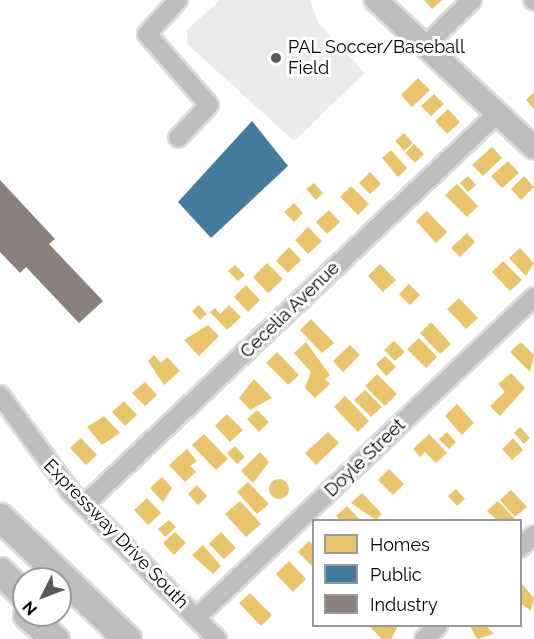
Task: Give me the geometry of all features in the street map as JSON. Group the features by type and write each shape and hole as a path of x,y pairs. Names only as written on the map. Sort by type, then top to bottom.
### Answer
{"highway":[{"path":"0,517 127,639"},
{"path":"0,571 12,583"},
{"path":"0,591 12,602"},
{"path":"41,627 55,639"},
{"path":"56,627 69,639"}],"main road":[{"path":"376,0 534,148"}],"street":[{"path":"178,0 147,34 209,105 178,138"},
{"path":"425,46 472,0"},
{"name":"Cecelia Avenue","path":"84,506 497,114"},
{"name":"Doyle Street","path":"196,618 534,297"},
{"name":"Expressway Drive South","path":"0,395 84,506 217,639"},
{"path":"522,546 534,535"},
{"path":"424,639 437,627"}],"shaded area":[{"name":"PAL Soccer/Baseball Field","path":"220,0 310,0 318,22 365,73 294,141 187,44 187,30"}],"building: Homes":[{"path":"424,0 442,0 432,9"},
{"path":"418,78 430,90 412,107 401,95"},
{"path":"534,92 534,109 526,100"},
{"path":"434,94 444,104 431,116 421,106"},
{"path":"448,109 460,122 447,134 435,121"},
{"path":"404,133 413,143 404,151 395,141"},
{"path":"414,144 424,154 415,163 405,153"},
{"path":"492,147 502,158 483,176 472,165"},
{"path":"391,150 407,168 398,177 382,158"},
{"path":"508,161 519,173 502,188 491,176"},
{"path":"370,172 381,184 370,194 359,183"},
{"path":"468,176 476,185 468,192 460,183"},
{"path":"524,176 534,187 521,200 511,189"},
{"path":"314,183 323,193 316,200 306,189"},
{"path":"457,184 478,206 467,217 445,195"},
{"path":"351,186 369,204 358,215 340,197"},
{"path":"294,203 303,213 294,222 284,212"},
{"path":"329,210 340,222 327,234 316,222"},
{"path":"427,211 447,232 436,243 416,221"},
{"path":"308,227 322,241 308,254 295,240"},
{"path":"467,233 475,242 460,257 451,248"},
{"path":"289,247 301,260 288,273 276,261"},
{"path":"520,248 534,263 526,276 509,258"},
{"path":"503,261 522,280 510,291 492,272"},
{"path":"267,263 283,279 268,293 253,277"},
{"path":"380,264 396,280 383,292 368,276"},
{"path":"235,265 245,275 238,281 228,271"},
{"path":"409,284 420,295 410,305 399,294"},
{"path":"246,285 260,300 248,312 234,297"},
{"path":"459,298 478,318 466,329 447,309"},
{"path":"199,305 207,314 200,320 192,311"},
{"path":"229,305 241,317 227,330 210,312 215,308 220,314"},
{"path":"311,319 334,343 322,353 300,330"},
{"path":"431,322 451,344 440,354 420,333"},
{"path":"208,325 219,336 199,356 184,340"},
{"path":"419,338 437,357 426,368 407,349"},
{"path":"394,341 405,352 395,361 384,350"},
{"path":"306,342 330,375 325,379 330,384 315,398 305,388 311,372 294,353"},
{"path":"521,342 534,355 530,372 510,352"},
{"path":"350,345 360,355 343,372 333,361"},
{"path":"277,352 299,375 288,385 266,363"},
{"path":"154,355 161,363 167,357 180,371 164,385 148,361"},
{"path":"385,356 396,367 386,376 376,364"},
{"path":"511,373 525,388 500,416 490,406 505,392 498,384"},
{"path":"377,374 397,394 385,406 365,386"},
{"path":"254,379 272,398 250,410 239,398"},
{"path":"145,382 157,395 145,406 132,393"},
{"path":"365,390 382,407 371,417 354,400"},
{"path":"345,396 369,421 358,432 334,407"},
{"path":"124,401 137,415 125,426 112,412"},
{"path":"457,404 474,423 462,435 445,416"},
{"path":"257,410 269,422 259,432 247,419"},
{"path":"227,414 243,430 230,442 215,426"},
{"path":"104,416 120,433 102,445 87,427"},
{"path":"520,427 530,438 524,444 514,433"},
{"path":"328,432 339,443 316,465 305,453"},
{"path":"447,432 456,442 449,449 439,439"},
{"path":"204,434 228,459 216,470 192,445"},
{"path":"429,434 447,453 436,463 425,452 420,457 413,449"},
{"path":"81,438 97,455 86,465 70,448"},
{"path":"513,438 523,450 512,460 502,449"},
{"path":"235,446 245,457 237,464 227,453"},
{"path":"187,449 197,461 190,466 196,472 185,482 169,465"},
{"path":"260,452 269,462 253,483 241,471"},
{"path":"389,469 404,484 393,495 378,480"},
{"path":"162,477 172,488 163,502 150,488"},
{"path":"279,479 286,482 289,489 286,496 279,499 272,496 269,489 272,482"},
{"path":"248,482 269,504 257,514 237,492"},
{"path":"197,485 207,496 198,505 188,494"},
{"path":"456,489 465,499 457,506 448,496"},
{"path":"511,490 527,507 515,517 500,500"},
{"path":"362,493 382,514 375,519 351,503"},
{"path":"147,498 161,513 148,525 134,510"},
{"path":"240,501 261,524 246,537 225,514"},
{"path":"498,501 515,519 496,519 487,511"},
{"path":"347,506 359,519 339,519 336,516"},
{"path":"169,520 176,527 165,537 158,529"},
{"path":"175,532 186,543 174,555 163,543"},
{"path":"221,532 236,548 224,559 209,544"},
{"path":"309,541 312,544 312,566 298,552"},
{"path":"203,545 221,566 213,574 192,555"},
{"path":"289,561 306,579 293,592 276,574"},
{"path":"522,584 534,598 531,611 522,604"},
{"path":"250,593 272,615 261,626 239,603"},
{"path":"370,627 397,627 391,639 382,639"},
{"path":"471,627 487,627 494,634 477,639"}],"building: Public":[{"path":"252,121 288,166 211,238 178,202"}],"building: Industry":[{"path":"0,180 55,239 49,244 103,301 79,323 26,267 20,273 0,252"}],"place":[{"name":"PAL Soccer/Baseball Field","path":"276,58"}]}
